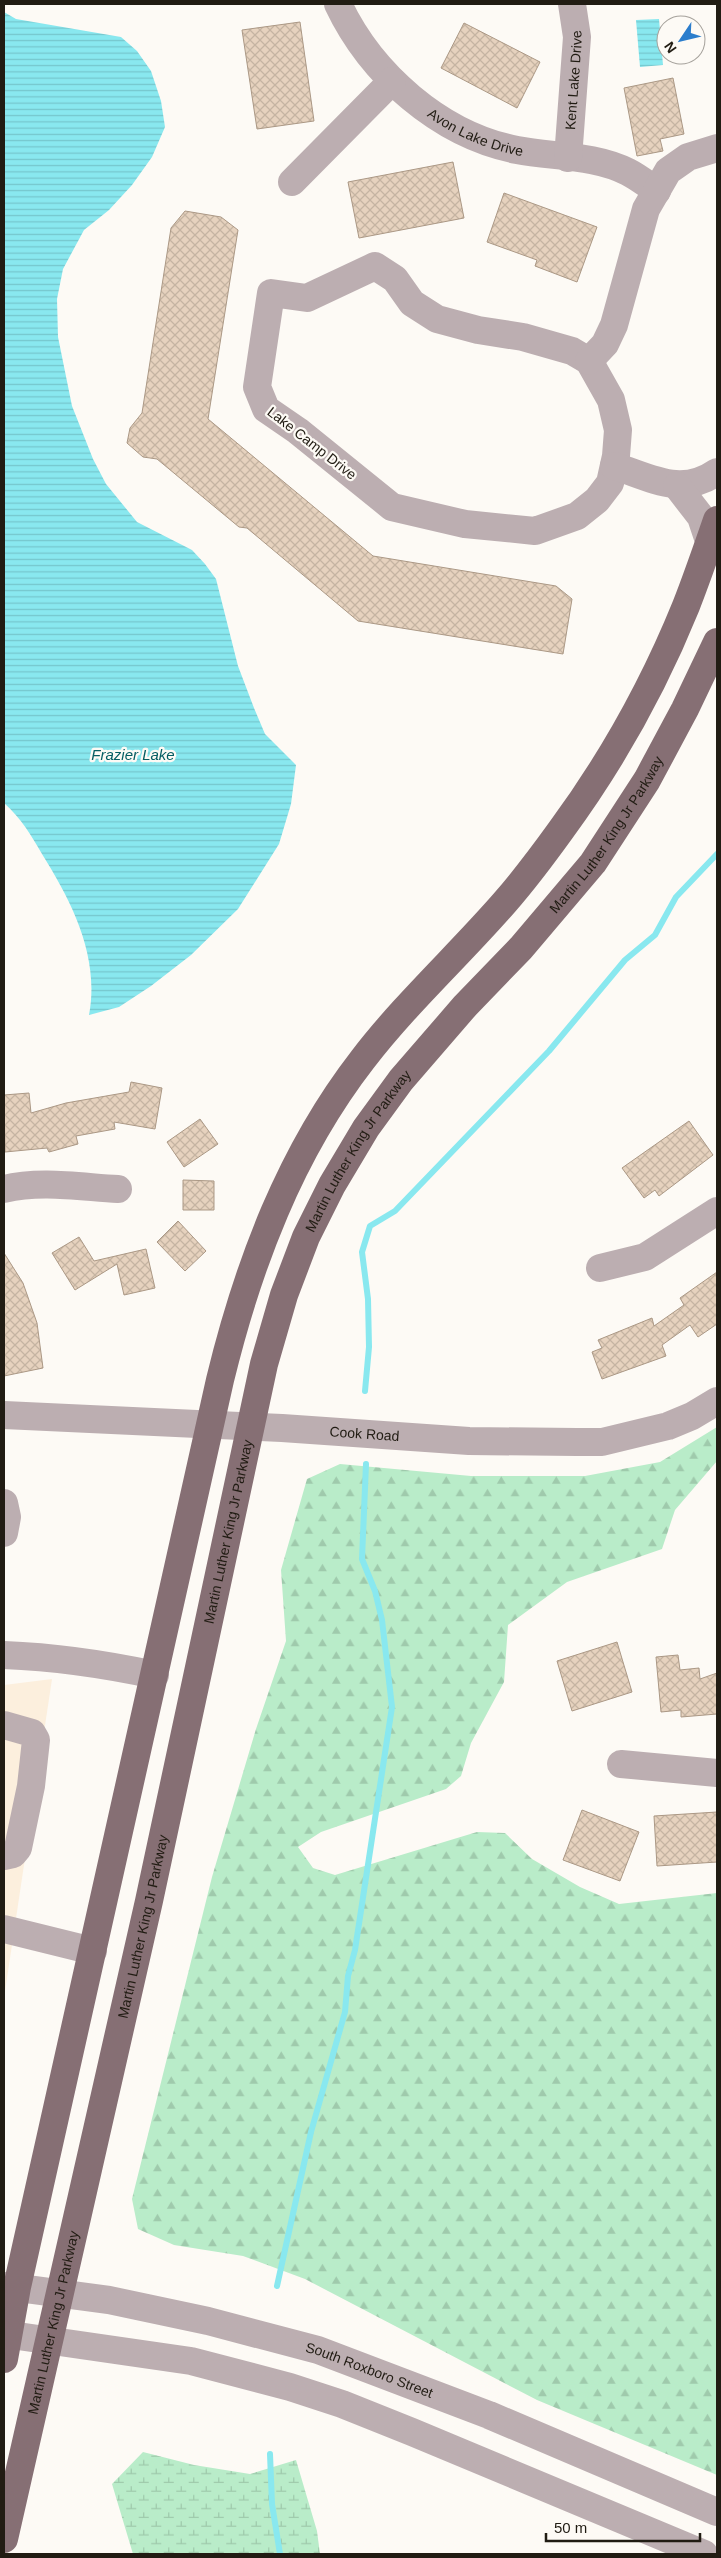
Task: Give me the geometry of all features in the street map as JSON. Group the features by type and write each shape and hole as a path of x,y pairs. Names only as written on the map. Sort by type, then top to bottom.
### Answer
{"main road":[{"path":"6,2342 11,2286 93,1951 231,1337 248,1280 281,1197 333,1099 363,1058 402,1012 504,903 535,866 588,791 636,711 662,660 685,607 713,531"},
{"name":"Martin Luther King Jr Parkway","path":"4,2539 151,1892 264,1364 284,1295 306,1237 332,1185 366,1128 401,1080 465,1006 522,948 593,863 647,780 717,642"}],"street":[{"name":"Avon Lake Drive","path":"338,4 358,37 392,81 425,108 471,134 515,149 591,160 628,172 657,191"},
{"name":"Kent Lake Drive","path":"568,158 577,37 572,4"},
{"path":"292,182 392,81"},
{"path":"590,361 605,344 614,325 646,209 668,171 688,157 717,148"},
{"path":"657,191 717,167"},
{"name":"Lake Camp Drive","path":"375,266 395,279 412,303 436,319 478,330 523,337 572,351 590,361 611,400 618,430 614,466 610,483 597,500 577,516 535,531 465,524 392,507 298,431 266,409 257,387 271,293 307,298 375,266"},
{"path":"614,466 677,486 689,485 717,472"},
{"path":"677,486 713,531"},
{"path":"4,1190 18,1186 37,1185 118,1189"},
{"path":"600,1268 645,1257 717,1211"},
{"name":"Cook Road","path":"4,1415 211,1424 469,1441 602,1442 668,1426 692,1416 717,1401"},
{"path":"4,1503 7,1517 4,1533"},
{"path":"4,1655 48,1656 96,1662 155,1675"},
{"path":"4,1725 32,1733 36,1740 31,1786 18,1848 13,1854 4,1856"},
{"path":"621,1764 717,1773"},
{"path":"4,1929 93,1951"},
{"name":"South Roxboro Street","path":"11,2286 60,2292 208,2321 318,2350 489,2415 717,2512"},
{"path":"6,2342 49,2338 191,2361 290,2387 342,2404 704,2554"}],"shaded area":[{"path":"52,1679 4,1998 4,1685"}],"green space":[{"path":"717,1427 717,1461 675,1510 662,1549 567,1582 508,1625 504,1682 471,1743 461,1776 446,1789 321,1832 298,1847 313,1868 335,1875 477,1832 505,1833 532,1859 580,1887 619,1904 717,1893 717,2475 537,2400 305,2279 243,2256 174,2245 138,2229 132,2199 212,1877 256,1729 286,1641 281,1570 307,1479 340,1464 471,1476 585,1476 660,1462"},
{"path":"143,2452 194,2465 250,2474 296,2460 317,2531 320,2554 133,2554 112,2484"}],"water":[{"name":"Frazier Lake","path":"4,12 16,19 121,37 137,51 151,71 161,101 165,127 152,157 132,185 109,210 84,230 63,269 57,299 58,337 72,406 93,459 106,484 137,522 192,550 216,579 238,666 265,734 296,765 291,804 279,844 238,909 191,955 151,986 119,1007 89,1015 91,972 87,951 73,911 64,891 30,833 4,803"},
{"path":"656,19 656,65 663,65 640,67 636,20"}],"building":[{"path":"300,22 314,121 257,129 242,30"},
{"path":"464,23 540,62 517,108 441,68"},
{"path":"673,78 684,134 660,139 663,151 637,156 624,88"},
{"path":"453,162 464,218 359,238 348,182"},
{"path":"504,193 597,227 577,282 535,266 537,260 487,242"},
{"path":"185,211 221,217 238,230 208,419 373,556 556,586 572,599 563,654 358,621 247,528 239,527 157,459 143,457 127,443 130,428 142,413 171,228"},
{"path":"131,1082 162,1088 155,1129 114,1122 115,1129 76,1136 78,1144 49,1152 47,1148 5,1152 4,1095 29,1093 31,1113 66,1103 129,1092"},
{"path":"200,1119 218,1144 184,1167 167,1142"},
{"path":"689,1121 713,1155 659,1196 655,1190 644,1198 622,1168"},
{"path":"183,1180 214,1181 214,1210 183,1210"},
{"path":"178,1221 206,1251 185,1271 157,1242"},
{"path":"79,1237 94,1261 146,1249 155,1288 124,1295 117,1264 75,1290 52,1253"},
{"path":"4,1253 23,1283 37,1323 43,1368 4,1376"},
{"path":"717,1272 717,1324 698,1337 690,1325 662,1345 666,1356 602,1379 592,1352 602,1348 598,1340 652,1318 654,1326 684,1305 680,1298"},
{"path":"617,1642 632,1692 572,1711 557,1661"},
{"path":"678,1655 680,1670 699,1668 700,1679 717,1673 717,1714 681,1717 681,1710 661,1712 656,1657"},
{"path":"582,1810 639,1832 620,1881 563,1860"},
{"path":"717,1812 717,1862 657,1866 654,1816"}],"waterway":[{"path":"365,1391 369,1347 368,1299 362,1252 370,1226 395,1211 549,1051 625,960 655,935 676,897 717,854"},
{"path":"277,2286 311,2132 345,2012 348,1976 355,1950 392,1707 382,1620 375,1591 362,1559 366,1464"},
{"path":"270,2454 272,2504 280,2554"}]}
